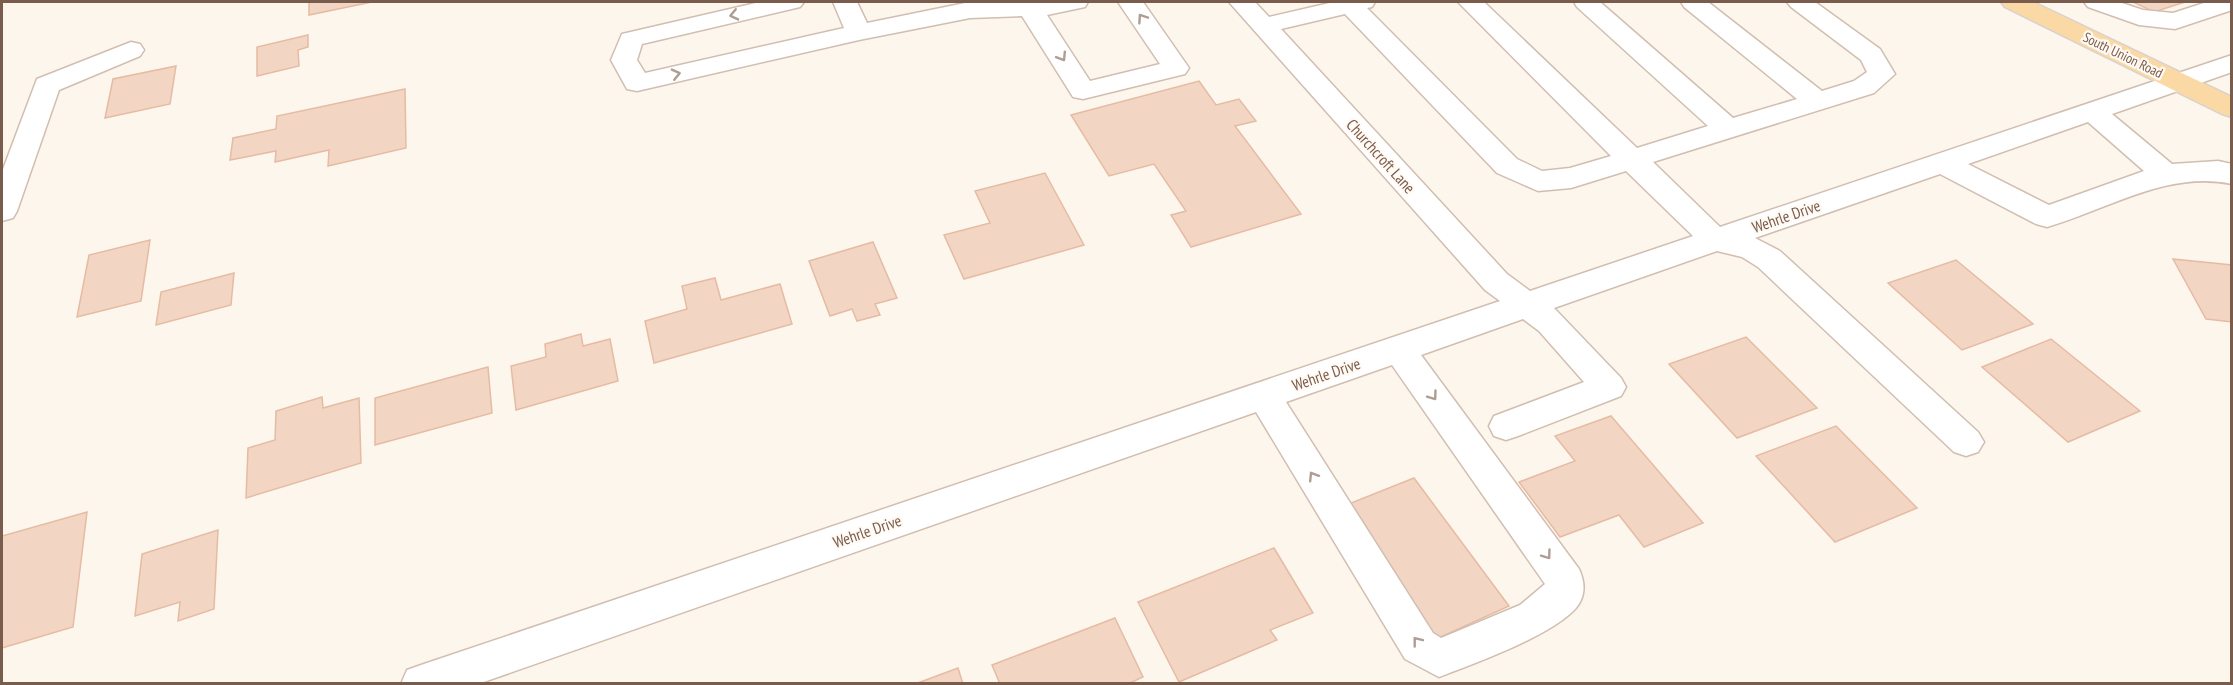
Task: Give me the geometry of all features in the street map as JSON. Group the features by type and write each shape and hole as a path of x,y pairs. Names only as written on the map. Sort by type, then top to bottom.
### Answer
{"main road":[{"name":"South Union Road","path":"2014,2 2232,108"}],"street":[{"path":"791,2 631,39 624,60 637,83 970,9 1050,7 1076,2"},
{"path":"845,2 859,32"},
{"path":"1030,8 1083,91 1176,68 1131,2"},
{"name":"Churchcroft Lane","path":"1242,2 1496,282 1550,322 1609,387 1506,426"},
{"path":"1470,2 1715,240 1751,248 1769,259 1966,442"},
{"path":"1586,2 1728,129"},
{"path":"1693,2 1817,101"},
{"path":"1263,26 1353,3 1507,166 1538,181 1571,178 1864,87 1882,74 1872,55 1800,2"},
{"path":"2097,2 2139,18 2175,21 2230,2"},
{"path":"2,211 47,85 132,50"},
{"name":"Wehrle Drive","path":"421,684 1399,349 1526,303 2232,63"},
{"path":"2092,111 2165,174"},
{"path":"1943,163 2047,217 2165,174 2218,171 2232,174"},
{"path":"1263,395 1419,646 1439,658 1534,618 1563,595 1565,580 1399,349"}],"building":[{"path":"309,2 372,2 309,15"},
{"path":"2133,2 2185,2 2154,12"},
{"path":"308,35 308,47 298,50 299,66 257,76 257,47"},
{"path":"176,66 170,104 105,118 113,79"},
{"path":"1199,81 1216,105 1239,99 1256,121 1235,126 1301,214 1191,247 1171,215 1186,211 1154,164 1109,176 1071,115"},
{"path":"405,89 406,148 328,166 329,150 275,162 276,151 230,160 233,138 276,129 277,116"},
{"path":"1045,173 1084,245 964,279 944,235 990,223 975,191"},
{"path":"150,240 141,301 77,317 89,255"},
{"path":"873,242 897,298 875,304 880,315 857,321 852,309 830,316 809,261"},
{"path":"2173,259 2232,265 2232,322 2206,319"},
{"path":"1956,260 2033,324 1962,350 1888,283"},
{"path":"234,273 231,305 156,325 161,292"},
{"path":"715,278 721,300 780,284 792,324 654,363 645,321 687,309 682,286"},
{"path":"581,334 583,346 610,339 618,381 516,410 511,366 546,357 545,344"},
{"path":"1746,337 1817,408 1737,438 1669,364"},
{"path":"2051,339 2140,411 2068,442 1982,367"},
{"path":"488,367 492,413 375,445 375,398"},
{"path":"322,397 323,408 359,398 361,463 246,498 248,448 275,440 276,411"},
{"path":"1611,416 1703,523 1644,547 1619,515 1560,537 1519,482 1575,461 1555,436"},
{"path":"1836,426 1917,508 1835,542 1756,456"},
{"path":"1414,478 1509,606 1432,641 1341,507"},
{"path":"87,512 73,627 2,648 2,536"},
{"path":"218,530 214,609 178,621 180,602 135,616 142,554"},
{"path":"1274,548 1313,613 1270,630 1277,640 1179,682 1138,602"},
{"path":"1115,618 1143,677 1128,684 1000,684 992,665"},
{"path":"958,668 963,684 915,684"}]}
